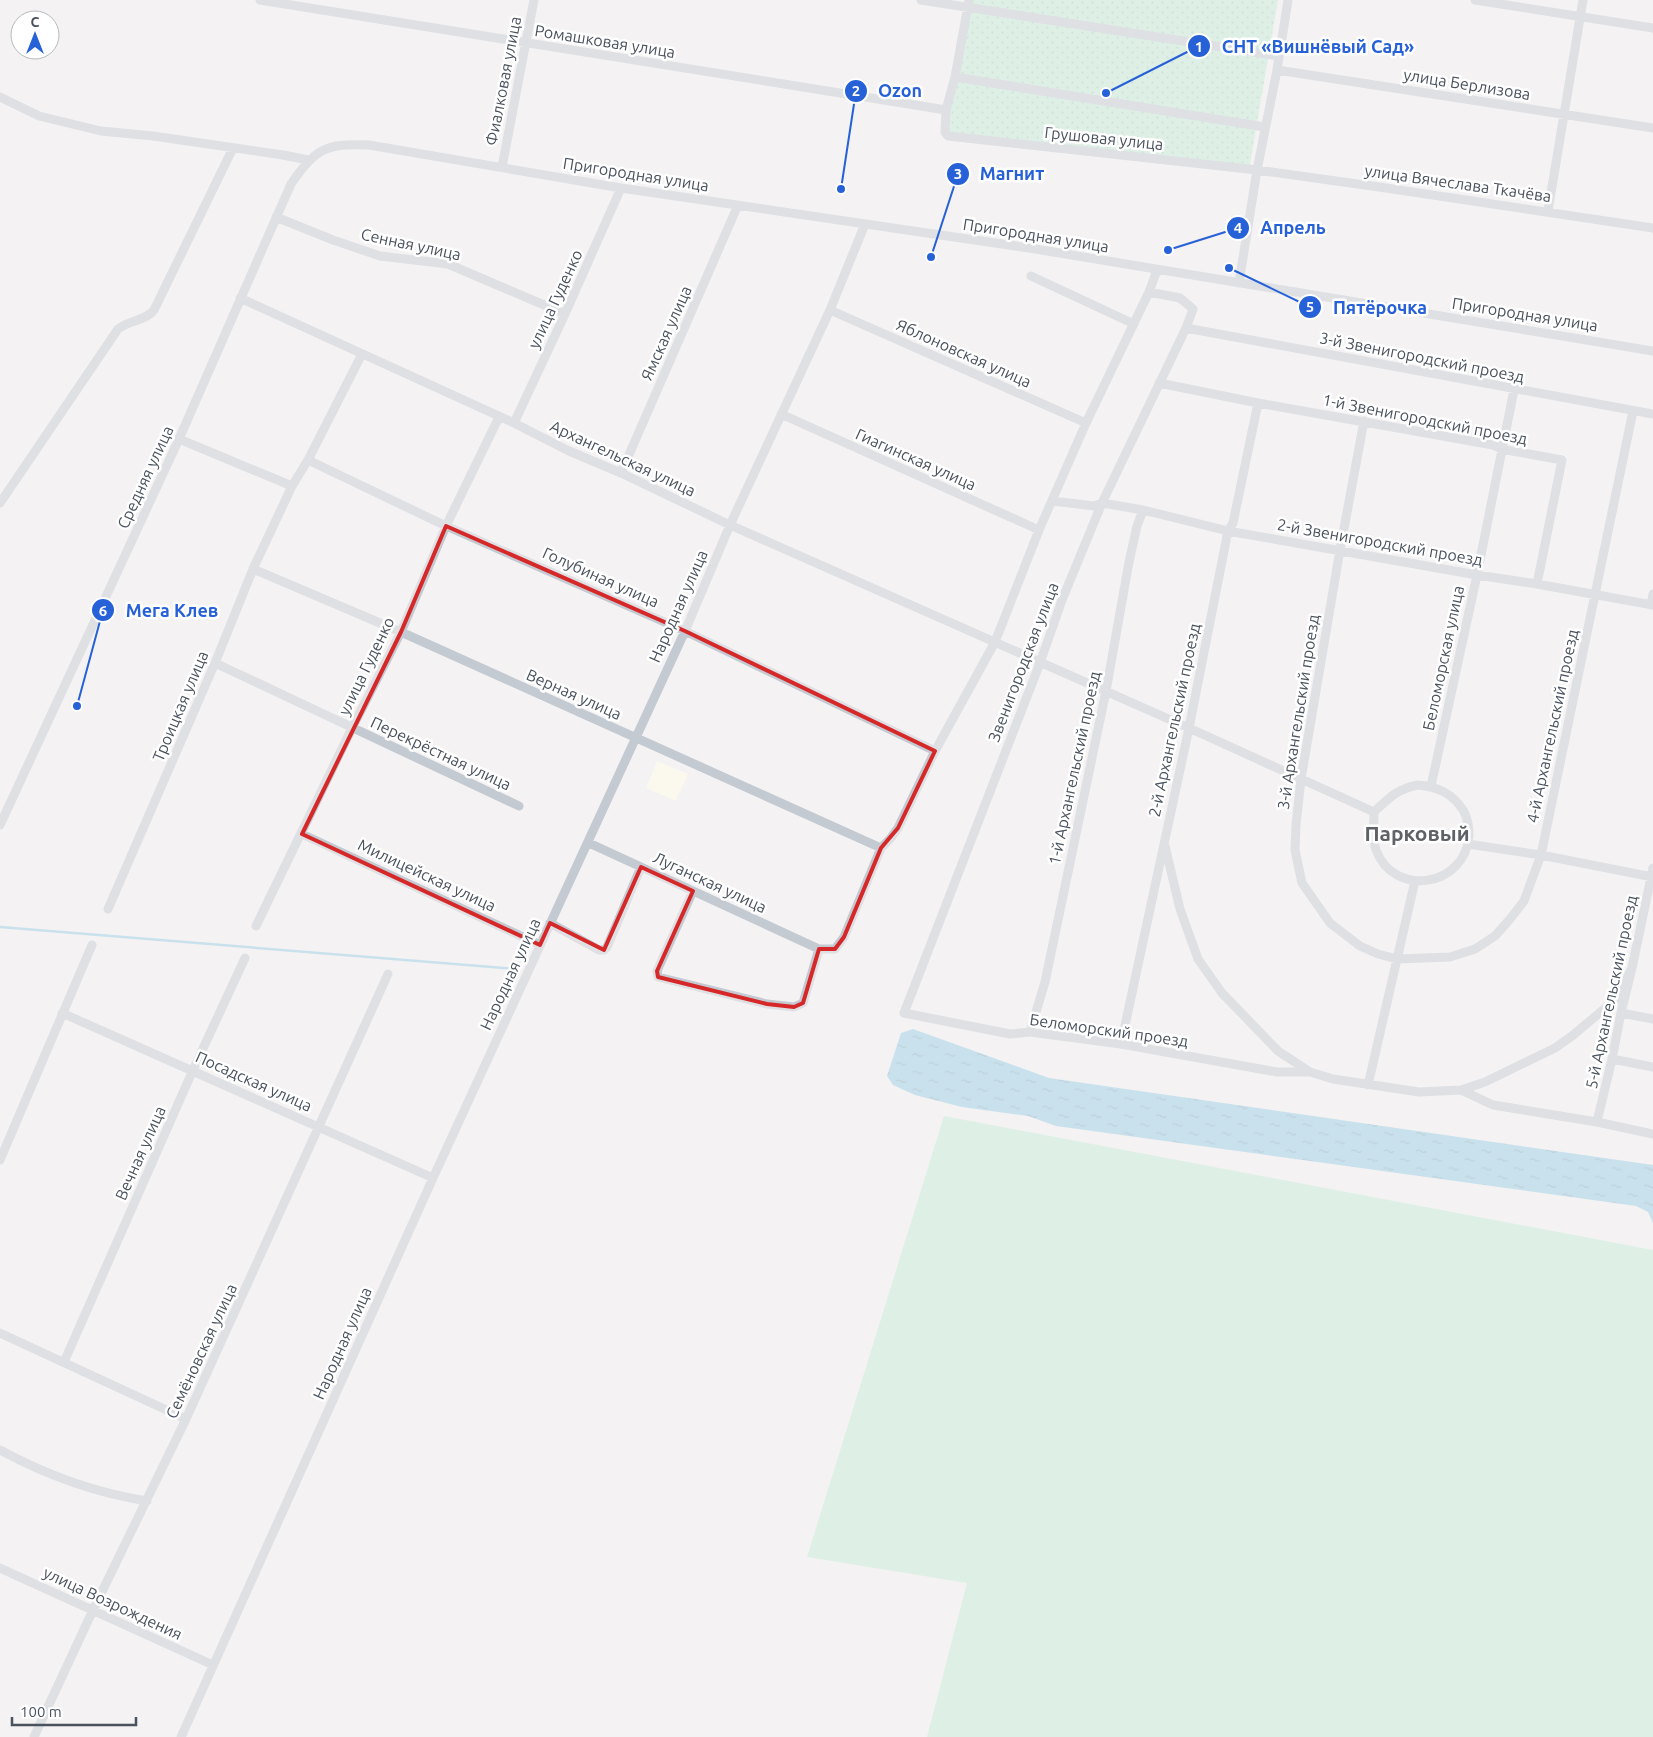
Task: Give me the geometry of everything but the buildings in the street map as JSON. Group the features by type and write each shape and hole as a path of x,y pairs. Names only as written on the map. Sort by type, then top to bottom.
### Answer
{"street":[{"name":"Ромашковая улица","path":"260,0 946,110"},
{"name":"Фиалковая улица","path":"502,167 534,0"},
{"path":"921,0 968,4 1279,56"},
{"path":"1239,283 1257,170 1277,70 1288,0"},
{"path":"1475,0 1653,28"},
{"path":"1548,212 1582,0"},
{"path":"946,110 955,77 968,4"},
{"name":"улица Берлизова","path":"1277,70 1653,128"},
{"path":"955,77 1265,127"},
{"path":"0,97 39,116 101,131 153,136 308,160"},
{"name":"Грушовая улица","path":"946,110 945,132 948,136 1257,170"},
{"name":"Пригородная улица","path":"325,149 343,144 369,145 621,188 1029,248 1653,351"},
{"path":"0,503 118,329 124,324 151,314 154,310 233,148"},
{"name":"Средняя улица","path":"0,825 179,439 291,184 308,160 325,149"},
{"name":"улица Вячеслава Ткачёва","path":"1257,170 1653,228"},
{"name":"улица Гуденко","path":"514,423 566,314 621,188"},
{"name":"Ямская улица","path":"621,473 738,205"},
{"name":"Сенная улица","path":"276,217 333,240 380,256 448,264 566,314"},
{"name":"Народная улица","path":"181,1737 433,1178 686,631 730,525 830,310 866,224"},
{"name":"Звенигородская улица","path":"819,949 835,949 844,937 881,848 890,840 898,828 935,751 995,642 1039,530 1086,423 1149,292 1157,270"},
{"path":"1031,276 1134,324"},
{"name":"Звенигородская улица","path":"904,1012 1040,663 1062,600 1102,503 1186,328 1193,309 1180,298 1149,292"},
{"name":"Архангельская улица","path":"240,298 514,423 730,525 1040,663"},
{"name":"Яблоновская улица","path":"830,310 1086,423"},
{"name":"3-й Звенигородский проезд","path":"1186,328 1514,390 1653,414"},
{"name":"Троицкая улица","path":"108,909 215,663 253,569 292,486 308,460 362,354"},
{"name":"1-й Звенигородский проезд","path":"1159,383 1258,403 1493,445 1501,449 1562,460 1537,584"},
{"name":"Беломорская улица","path":"1431,786 1477,575 1514,390"},
{"name":"2-й Архангельский проезд","path":"1121,1044 1189,728 1228,531 1233,524 1258,403"},
{"name":"4-й Архангельский проезд","path":"1397,959 1450,957 1475,949 1495,936 1524,901 1540,855 1634,411"},
{"name":"Гиагинская улица","path":"781,414 1039,530"},
{"name":"улица Гуденко","path":"256,926 400,632 446,526 499,417"},
{"name":"3-й Архангельский проезд","path":"1364,421 1340,550 1302,779 1296,824 1295,850 1302,883 1330,924 1360,946 1378,954 1397,959"},
{"path":"179,439 292,486"},
{"name":"Голубиная улица","path":"308,460 446,526 686,631 935,751"},
{"name":"2-й Звенигородский проезд","path":"1053,501 1094,506 1102,503 1144,510 1228,531 1652,605"},
{"name":"1-й Архангельский проезд","path":"1030,1032 1045,982 1106,691 1129,562 1137,526 1144,510"},
{"name":"Верная улица","path":"253,569 400,632 881,848"},
{"path":"1652,605 1653,594"},
{"name":"Перекрёстная улица","path":"215,663 519,806"},
{"path":"1040,663 1374,812"},
{"path":"1418,785 1431,786 1446,792 1466,814 1469,829 1468,844 1460,860 1448,873 1426,881 1414,881 1391,871 1382,861 1376,850 1373,838 1374,812 1394,793 1418,785"},
{"name":"Милицейская улица","path":"302,834 540,945"},
{"name":"Луганская улица","path":"589,843 819,949"},
{"name":"Беломорский проезд","path":"1164,843 1180,910 1198,959 1222,993 1278,1050 1310,1072"},
{"path":"1468,844 1652,874"},
{"path":"550,923 599,950 607,947 642,867"},
{"name":"5-й Архангельский проезд","path":"1597,1122 1652,874"},
{"path":"1368,1085 1414,881"},
{"path":"693,891 657,971 658,977 767,1004 794,1007 803,1003 819,949"},
{"path":"0,1160 92,945"},
{"name":"Вечная улица","path":"64,1362 193,1070 245,958"},
{"name":"Беломорский проезд","path":"904,1012 1010,1034 1030,1032 1121,1044 1277,1072 1310,1072 1333,1079 1368,1085 1419,1092 1461,1090 1485,1082 1555,1048 1616,999 1632,968"},
{"name":"Семёновская улица","path":"34,1737 186,1419 388,974"},
{"name":"Посадская улица","path":"62,1013 433,1178"},
{"path":"1620,1013 1653,1019"},
{"path":"1612,1059 1653,1067"},
{"name":"Беломорский проезд","path":"1461,1090 1493,1104 1653,1134"},
{"path":"0,1332 186,1419"},
{"path":"0,1450 22,1462 76,1484 120,1497 147,1502"},
{"name":"улица Возрождения","path":"0,1568 213,1665"}],"highlighted area":[{"path":"446,526 685,631 935,751 898,828 881,848 844,937 835,949 819,949 803,1003 794,1007 767,1004 658,977 657,971 693,891 641,867 604,950 550,923 540,945 302,834 401,632"}],"shaded area":[{"path":"657,761 688,774 676,801 646,788"}],"green space":[{"path":"969,0 1278,0 1249,170 948,136 946,110"},
{"path":"944,1116 1653,1250 1653,1737 927,1737 967,1583 807,1557"}],"water":[{"path":"913,1029 1049,1078 1653,1165 1653,1223 1648,1212 1636,1206 1056,1126 1028,1116 962,1107 915,1095 893,1085 887,1076 901,1033"}],"waterway":[{"path":"0,927 516,969"}],"place":[{"name":"СНТ «Вишнёвый Cад»","path":"1106,93"},
{"name":"Ozon","path":"841,189"},
{"name":"Апрель","path":"1168,250"},
{"name":"Магнит","path":"931,257"},
{"name":"Пятёрочка","path":"1229,268"},
{"name":"Мега Клев","path":"77,706"}],"district":[{"name":"Парковый","path":"1417,833"}]}
